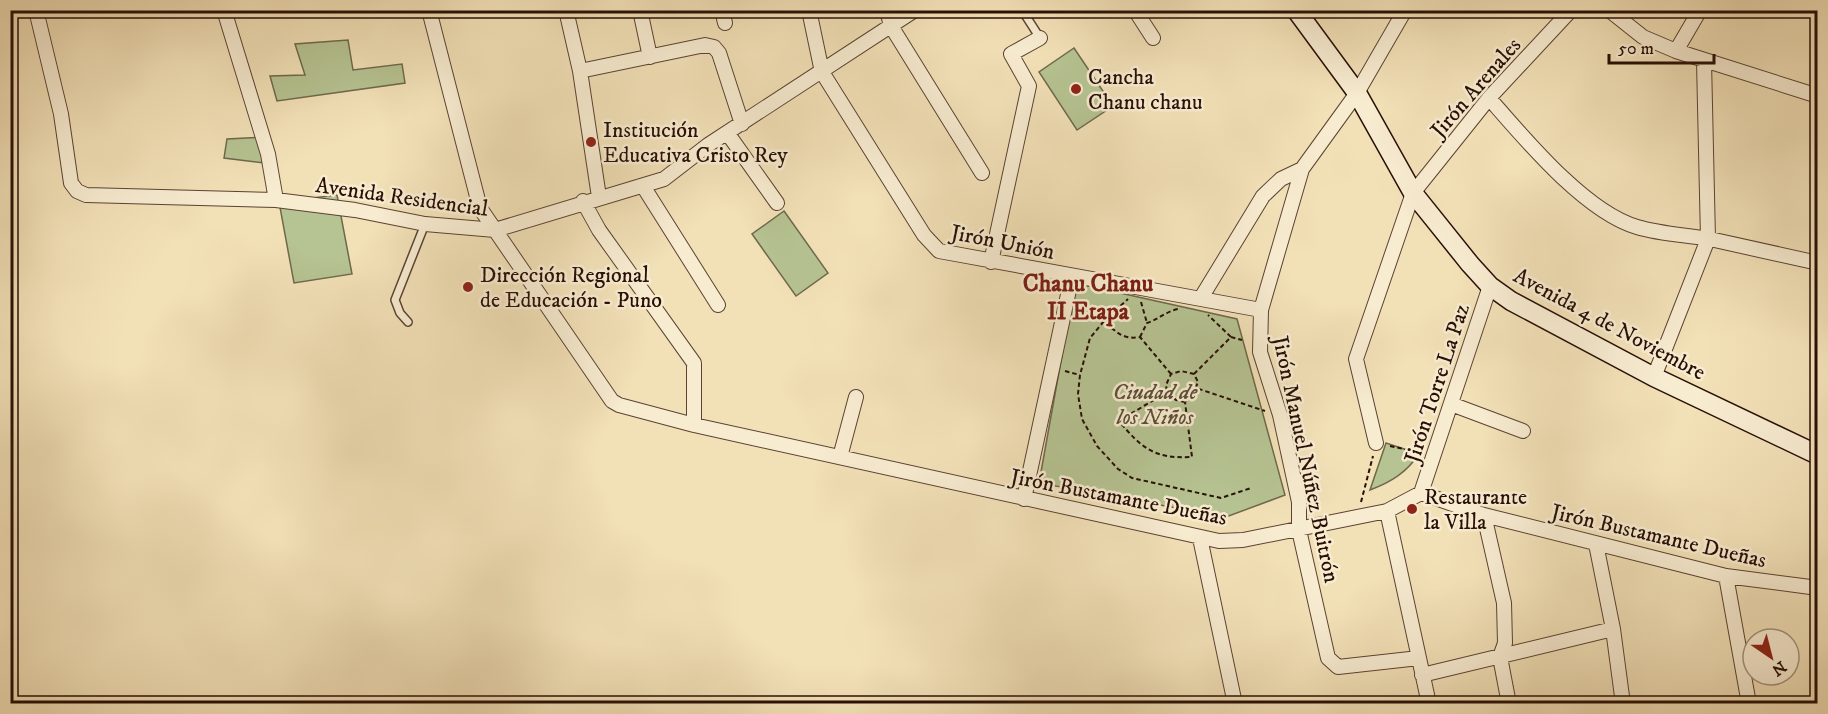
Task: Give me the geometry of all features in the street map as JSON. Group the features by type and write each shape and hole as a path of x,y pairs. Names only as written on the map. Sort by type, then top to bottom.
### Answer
{"street":[{"name":"Avenida Residencial","path":"36,10 61,114 71,183 77,191 86,195 276,200 356,210 425,224 495,230 583,201 664,179 708,145 915,10"},
{"path":"224,10 268,154 276,200"},
{"name":"Jirón Bustamante Dueñas","path":"429,10 480,208 612,401 618,405 694,425 1200,538 1243,540 1299,530 1387,511 1421,493 1484,515 1726,576 1818,588"},
{"path":"566,10 579,71 599,197"},
{"path":"640,10 650,57"},
{"name":"Jirón Unión","path":"809,10 822,72 930,244 939,251 1072,276 1201,304 1261,310"},
{"path":"887,10 891,26 982,173"},
{"path":"1135,10 1153,38"},
{"name":"Avenida 4 de Noviembre","path":"1296,10 1357,93 1413,193 1490,286 1511,301 1654,377 1818,455"},
{"name":"Jirón Manuel Núñez Buitrón","path":"1405,10 1357,93 1302,169 1261,310 1260,351 1280,415 1299,502 1299,530 1331,663 1338,667 1419,658"},
{"name":"Jirón Arenales","path":"1413,193 1490,98 1571,10"},
{"path":"1609,10 1643,37 1676,51 1818,96"},
{"path":"1676,51 1700,10"},
{"path":"991,261 1029,86 1011,54 1040,38"},
{"path":"579,71 705,45 714,47 719,53 742,124"},
{"path":"1654,377 1708,239 1704,61"},
{"path":"1490,98 1530,145 1591,201 1636,227 1708,239 1818,263"},
{"path":"728,134 777,203"},
{"path":"1201,304 1263,196 1281,179 1302,169"},
{"path":"643,186 718,305"},
{"path":"1376,443 1356,359 1413,193"},
{"path":"583,201 599,230 694,363 694,425"},
{"path":"1024,499 1072,276"},
{"name":"Jirón Torre La Paz","path":"1421,493 1490,286"},
{"path":"840,458 856,397"},
{"path":"1451,404 1523,431"},
{"path":"1387,511 1429,704"},
{"path":"1484,515 1504,603 1505,643 1500,657 1509,704"},
{"path":"1200,538 1235,704"},
{"path":"1596,544 1613,629 1623,704"},
{"path":"1726,576 1749,704"},
{"path":"1422,675 1613,629"}],"lane":[{"path":"1022,10 1040,38"},
{"path":"408,322 396,307 395,300 425,224"}],"path":[{"path":"1137,293 1119,306 1090,338 1080,375 1078,394 1082,420 1097,446 1118,469 1132,478 1221,498 1251,488"},
{"path":"1140,300 1147,323 1140,337"},
{"path":"1201,304 1231,337 1242,340"},
{"path":"1147,323 1157,320 1165,312 1185,308"},
{"path":"1104,321 1118,334 1129,339 1140,337"},
{"path":"1140,337 1171,374"},
{"path":"1194,374 1231,337"},
{"path":"1060,370 1080,375"},
{"path":"1185,402 1176,400 1167,392 1166,385 1171,374 1181,371 1194,374"},
{"path":"1167,392 1119,421 1136,442 1154,454 1175,458 1192,457 1185,402 1198,382 1194,374"},
{"path":"1196,388 1280,415"},
{"path":"1357,517 1376,443 1434,456"}],"green space":[{"path":"348,40 353,70 402,64 405,83 277,101 270,76 305,75 295,44"},
{"name":"Cancha Chanu chanu","path":"1074,48 1113,106 1077,130 1039,72"},
{"path":"267,137 273,164 224,158 227,139"},
{"path":"337,195 352,274 294,283 279,202"},
{"path":"784,211 828,273 796,296 752,234"},
{"name":"Ciudad de los Niños","path":"1075,283 1237,319 1285,495 1226,517 1039,483"},
{"path":"1386,443 1419,454 1398,476 1370,490"}],"place":[{"name":"Cancha Chanu chanu","path":"1076,89"},
{"name":"Institución Educativa Cristo Rey","path":"591,142"},
{"name":"Dirección Regional de Educación - Puno","path":"468,287"},
{"name":"Restaurante la Villa","path":"1412,509"}],"district":[{"name":"Chanu Chanu II Etapa","path":"1088,297"}]}
